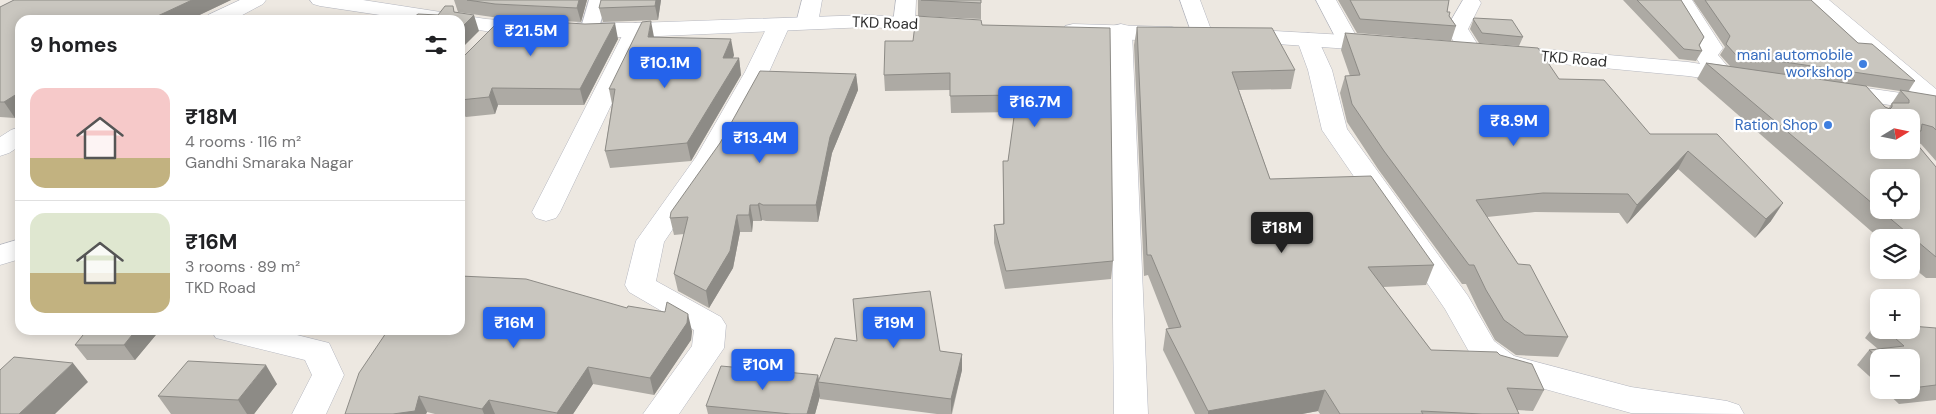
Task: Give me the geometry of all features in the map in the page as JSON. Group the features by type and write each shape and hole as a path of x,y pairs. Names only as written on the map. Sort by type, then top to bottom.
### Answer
{"street":[{"path":"206,15 235,0"},
{"path":"226,15 256,0"},
{"name":"TKD Road","path":"320,0 424,15"},
{"path":"807,23 812,0"},
{"path":"904,23 906,0"},
{"path":"1190,0 1202,35"},
{"path":"1326,0 1348,41"},
{"path":"1682,0 1712,48 1706,56 1722,74"},
{"path":"1816,0 1936,101"},
{"path":"1470,50 1457,29 1471,3"},
{"name":"TKD Road","path":"465,21 499,26 589,31 780,26 868,21 972,27"},
{"path":"480,46 499,26"},
{"path":"660,414 708,348 710,325 640,285 650,242 708,158 757,72 780,26"},
{"path":"546,212 636,30"},
{"path":"1050,31 1121,31 1348,41 1396,45"},
{"path":"1121,31 1131,414"},
{"path":"1308,40 1320,70 1335,130 1420,249 1457,304 1483,349 1503,365 1631,400 1674,410 1727,414"},
{"name":"TKD Road","path":"1444,48 1688,69 1760,80"},
{"path":"1817,88 1936,105"},
{"path":"1864,94 1876,109"},
{"path":"0,148 15,138"},
{"path":"0,255 15,250"},
{"path":"249,335 318,351 328,375 309,414"}],"lane":[{"path":"589,31 598,0"}],"building":[{"path":"14,0 192,0 160,15 15,15 15,95 4,102 0,102 0,7"},
{"path":"467,0 579,0 577,8 495,4"},
{"path":"601,0 656,0 655,6 599,8"},
{"path":"921,0 981,0 981,3"},
{"path":"1350,0 1449,0 1447,12 1450,12 1449,16 1456,26 1360,19"},
{"path":"1637,0 1681,0 1704,37 1699,45 1702,51 1684,49"},
{"path":"1705,0 1811,0 1858,43 1872,44 1915,81 1736,55 1726,44 1730,36"},
{"path":"445,6 453,6 454,12 474,15 465,24 465,15 438,15"},
{"path":"916,16 981,20 982,25 1110,28 1113,261 1006,271 994,225 1004,224 1003,161 1008,161 1017,95 950,96 950,73 884,75 885,41 913,41"},
{"path":"1474,18 1512,20 1523,37 1482,33"},
{"path":"501,19 585,24 615,23 580,89 492,88 489,97 465,99 465,55"},
{"path":"651,21 648,37 731,39 723,58 739,58 687,143 605,151 615,89 609,89 642,22"},
{"path":"1137,27 1272,28 1295,70 1232,72 1270,179 1371,176 1434,265 1368,267 1431,350 1497,352 1500,355 1532,364 1544,390 1507,388 1519,414 1421,411 1423,414 1340,414 1325,390 1208,411 1166,329 1181,327 1151,255 1147,255"},
{"path":"1345,33 1538,48 1559,79 1604,80 1650,134 1717,134 1783,203 1766,219 1688,151 1637,205 1628,194 1543,193 1476,200 1518,264 1530,265 1568,337 1525,335 1504,320 1474,265 1469,265 1384,151 1352,104 1345,76 1360,75"},
{"path":"1706,63 1866,86 1885,107 1890,109 1870,109 1870,159 1920,159 1920,148 1936,167 1936,257 1920,244 1920,229 1903,229 1891,219 1920,219 1920,169 1870,169 1870,201"},
{"path":"760,71 856,74 830,137 816,205 763,205 759,203 758,205 750,205 749,215 737,215 730,251 706,291 674,274 688,217 670,218 671,212 720,143"},
{"path":"1900,90 1936,96 1936,130 1933,127 1922,124 1921,131 1920,109 1890,109 1892,103 1909,103 1909,100"},
{"path":"465,276 526,279 627,308 628,306 665,312 667,302 688,314 687,323 650,378 588,367 557,413 489,400 482,409 419,396 415,411 393,414 345,414 359,373 385,335 465,335"},
{"path":"930,291 940,351 962,354 951,399 818,382 835,338 857,341 853,299"},
{"path":"1920,327 1936,328 1936,385 1920,387 1920,349 1878,349 1904,346 1896,339 1920,339"},
{"path":"83,335 132,335 124,345 75,345"},
{"path":"14,357 73,363 19,414 0,414 0,370"},
{"path":"188,361 266,365 238,400 158,396"},
{"path":"721,366 818,375 807,414 706,406"}],"place":[{"name":"mani automobile workshop","path":"1863,64"},
{"name":"Ration Shop","path":"1828,125"}]}
